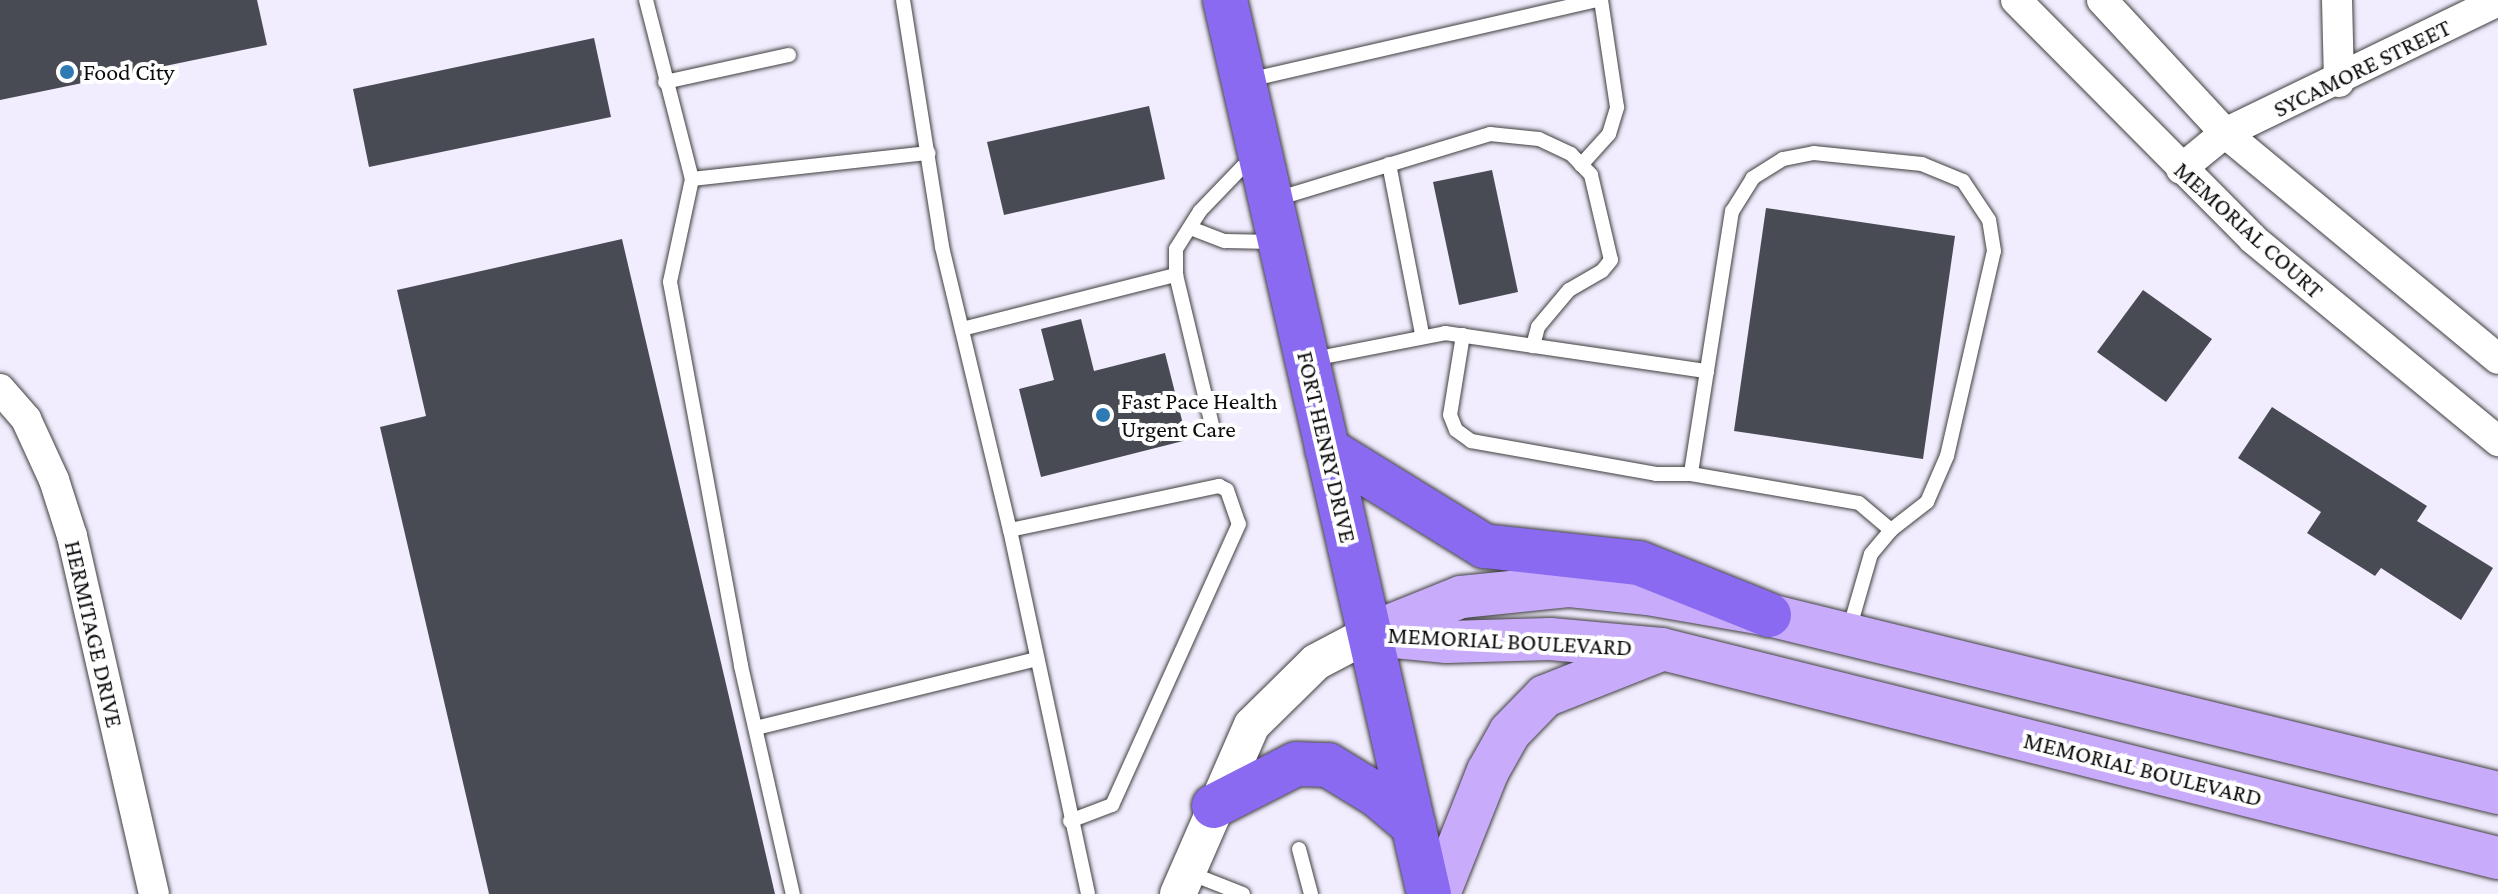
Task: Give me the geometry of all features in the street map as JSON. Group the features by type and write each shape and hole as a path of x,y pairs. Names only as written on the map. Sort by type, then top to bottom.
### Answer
{"main road":[{"name":"FORT HENRY DRIVE","path":"1225,0 1429,894"},
{"path":"1327,449 1484,546 1639,563 1769,615"},
{"name":"MEMORIAL BOULEVARD","path":"1369,634 1461,597 1570,586 1769,615 2498,793"},
{"name":"MEMORIAL BOULEVARD","path":"1369,634 1447,642 1550,639 1662,649 2498,858"},
{"path":"1439,894 1488,771 1510,732 1545,696 1662,649"},
{"path":"1214,806 1283,769 1328,765 1377,795 1414,826"}],"street":[{"name":"MEMORIAL COURT","path":"2016,0 2253,239 2498,441"},
{"path":"2102,0 2225,133 2498,359"},
{"path":"2337,0 2339,82"},
{"name":"SYCAMORE STREET","path":"2181,169 2225,133 2339,82 2498,1"},
{"name":"HERMITAGE DRIVE","path":"0,389 26,419 72,536 154,894"},
{"path":"1182,883 1252,725 1316,662 1369,634"}],"lane":[{"path":"646,0 692,179 670,282 756,728 793,894"},
{"path":"903,0 942,247 1010,530 1088,894"},
{"path":"1243,81 1599,0 1617,107 1609,134 1581,165"},
{"path":"665,82 789,55"},
{"path":"1193,229 1225,241 1275,221 1389,164 1490,134 1539,139 1581,165 1591,175 1611,260 1602,271 1569,290 1538,327 1533,346"},
{"path":"1213,429 1176,275 1176,249 1193,229 1200,211 1259,148"},
{"path":"692,179 929,153"},
{"path":"1691,474 1732,211 1753,178 1783,159 1814,153 1922,164 1963,181 1989,220 1994,251 1947,456 1927,502 1891,530 1871,554 1847,634"},
{"path":"1389,164 1422,334"},
{"path":"962,329 1176,275"},
{"path":"1307,360 1422,334 1463,335 1707,371"},
{"path":"1463,335 1450,415 1456,430 1471,441 1656,474 1691,474 1859,503 1891,530"},
{"path":"1010,530 1219,486 1227,490 1239,524 1112,805 1070,821"},
{"path":"756,728 1037,659"},
{"path":"1299,849 1311,894"},
{"path":"1182,883 1243,894"}],"building":[{"name":"Food City","path":"0,0 257,0 267,45 0,100"},
{"path":"594,38 611,117 369,167 353,89"},
{"path":"1149,106 1165,179 1004,215 987,142"},
{"path":"1492,170 1518,292 1459,305 1433,182"},
{"path":"1766,208 1955,236 1923,459 1734,431"},
{"path":"622,239 775,894 489,894 380,427 426,416 397,290"},
{"path":"2143,290 2212,339 2166,402 2097,352"},
{"name":"Fast Pace Health Urgent Care","path":"1081,319 1094,371 1165,353 1187,440 1041,477 1019,389 1054,380 1041,329"},
{"path":"2272,407 2427,506 2417,521 2493,568 2461,620 2381,568 2375,576 2307,533 2321,512 2238,458"}],"place":[{"name":"Food City","path":"67,72"},
{"name":"Fast Pace Health Urgent Care","path":"1103,415"}]}
